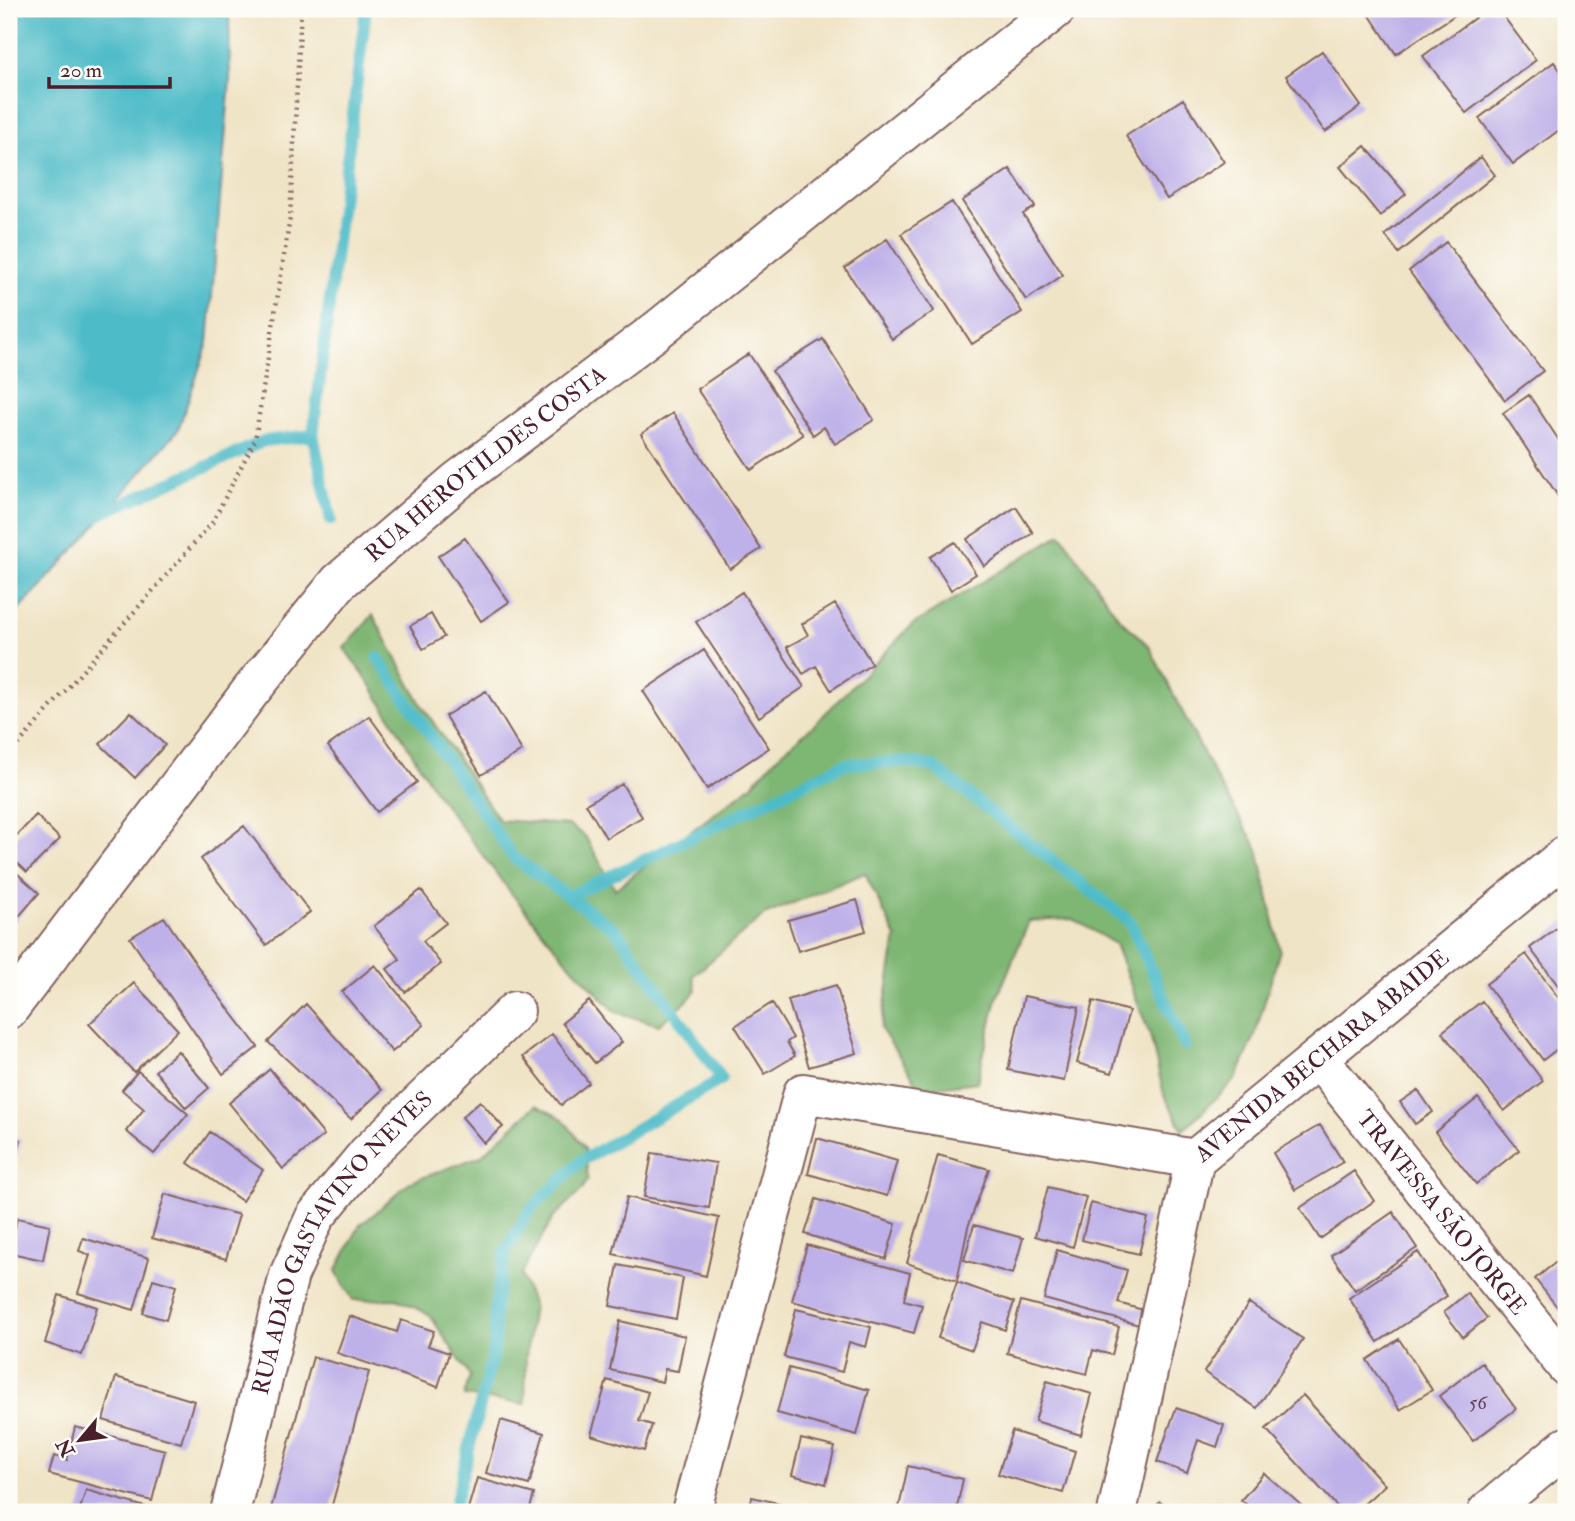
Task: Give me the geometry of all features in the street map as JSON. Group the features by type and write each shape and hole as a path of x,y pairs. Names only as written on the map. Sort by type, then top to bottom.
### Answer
{"street":[{"name":"RUA HEROTILDES COSTA","path":"9,1009 250,692 339,582 457,481 656,331 1056,9"},
{"name":"AVENIDA BECHARA ABAIDE","path":"1117,1512 1195,1159 1566,855"},
{"name":"RUA ADÃO GASTAVINO NEVES","path":"230,1512 289,1275 316,1217 367,1154 515,1011"},
{"name":"TRAVESSA SÃO JORGE","path":"1318,1058 1566,1366"},
{"path":"691,1512 803,1093 1195,1159"},
{"path":"1487,1512 1566,1447"}],"path":[{"path":"9,755 212,523 255,440 290,218 301,9"}],"green space":[{"path":"1061,534 1118,617 1149,646 1215,776 1258,849 1280,950 1254,1038 1236,1079 1183,1130 1164,1095 1150,1035 1115,944 1073,919 1029,921 997,998 977,1082 921,1089 881,1029 896,937 865,873 764,915 693,976 696,990 659,1025 616,1012 542,931 438,796 370,684 344,648 373,615 421,704 499,820 568,825 585,836 615,889 752,785 778,756 816,723 912,625"},
{"path":"536,1105 563,1119 585,1148 588,1179 582,1190 553,1218 521,1274 533,1306 526,1356 525,1404 464,1396 470,1376 429,1314 397,1299 353,1300 336,1271 360,1225 410,1182 481,1156"}],"water":[{"path":"9,9 229,9 230,79 208,343 178,430 9,621"}],"building":[{"path":"1464,9 1396,54 1366,10"},
{"path":"1487,9 1498,9 1536,60 1466,113 1423,56"},
{"path":"1322,51 1361,106 1325,132 1286,76"},
{"path":"1554,62 1566,78 1566,125 1513,164 1479,118"},
{"path":"1183,99 1224,162 1167,199 1126,136"},
{"path":"1365,146 1406,194 1380,216 1340,167"},
{"path":"1481,157 1495,175 1399,253 1385,235"},
{"path":"1010,169 1035,207 1023,214 1063,275 1026,300 962,201"},
{"path":"952,202 1022,312 972,344 901,234"},
{"path":"887,239 934,311 892,339 845,268"},
{"path":"1446,242 1543,371 1505,400 1409,271"},
{"path":"823,339 874,420 835,444 824,427 813,435 772,371"},
{"path":"749,354 803,435 751,470 697,389"},
{"path":"1529,395 1566,451 1566,508 1503,413"},
{"path":"673,413 761,549 730,569 641,434"},
{"path":"1016,507 1033,533 984,566 967,539"},
{"path":"465,538 509,602 481,621 438,556"},
{"path":"955,542 976,574 951,590 930,557"},
{"path":"742,592 804,687 759,717 696,622"},
{"path":"835,604 872,664 831,690 816,666 803,674 787,647 808,635 802,624"},
{"path":"431,614 444,637 423,649 410,626"},
{"path":"704,650 769,748 707,789 643,691"},
{"path":"486,691 522,751 481,775 445,716"},
{"path":"131,712 165,745 135,778 100,744"},
{"path":"369,716 417,782 377,812 328,746"},
{"path":"622,784 642,817 606,838 586,804"},
{"path":"36,815 60,839 27,872 9,855 9,844"},
{"path":"244,826 310,912 266,945 201,859"},
{"path":"9,866 39,893 9,928"},
{"path":"421,890 446,923 423,941 441,964 405,992 387,969 400,959 374,926"},
{"path":"857,900 866,931 798,951 788,920"},
{"path":"164,917 211,986 258,1047 223,1074 130,938"},
{"path":"1566,921 1566,996 1530,948"},
{"path":"1526,954 1566,1008 1566,1042 1543,1060 1486,984"},
{"path":"375,965 424,1025 392,1052 342,992"},
{"path":"134,983 178,1030 134,1072 89,1024"},
{"path":"836,985 857,1053 809,1067 788,1000"},
{"path":"1024,996 1079,1007 1064,1081 1008,1070"},
{"path":"589,1001 622,1042 595,1063 562,1023"},
{"path":"1093,1001 1129,1011 1112,1073 1077,1063"},
{"path":"1482,1001 1543,1081 1504,1111 1442,1032"},
{"path":"772,1003 793,1038 787,1042 795,1056 765,1074 735,1026"},
{"path":"306,1004 382,1090 351,1119 268,1042"},
{"path":"552,1034 589,1083 561,1105 523,1057"},
{"path":"178,1051 209,1088 186,1108 155,1071"},
{"path":"270,1069 324,1135 283,1169 229,1103"},
{"path":"138,1071 188,1114 154,1154 126,1131 144,1109 122,1090"},
{"path":"1418,1090 1433,1112 1415,1124 1400,1102"},
{"path":"1478,1098 1519,1150 1476,1184 1435,1132"},
{"path":"480,1101 503,1127 484,1143 462,1117"},
{"path":"1320,1125 1343,1162 1295,1190 1273,1153"},
{"path":"210,1132 263,1170 242,1201 188,1163"},
{"path":"9,1136 21,1140 10,1181 9,1181"},
{"path":"817,1138 897,1161 887,1196 808,1174"},
{"path":"652,1153 716,1163 709,1208 644,1197"},
{"path":"938,1155 989,1169 968,1227 957,1281 907,1263"},
{"path":"1354,1171 1374,1201 1320,1239 1300,1208"},
{"path":"1048,1187 1086,1197 1073,1247 1035,1236"},
{"path":"165,1194 239,1215 226,1259 152,1238"},
{"path":"627,1197 719,1218 706,1276 613,1254"},
{"path":"816,1199 896,1224 886,1259 805,1234"},
{"path":"1091,1203 1148,1218 1139,1254 1082,1240"},
{"path":"1393,1212 1417,1248 1355,1290 1331,1255"},
{"path":"9,1217 14,1218 10,1236 9,1235"},
{"path":"17,1218 50,1225 43,1260 11,1253"},
{"path":"974,1225 1023,1238 1013,1274 964,1260"},
{"path":"83,1238 149,1258 134,1310 78,1293 90,1255 79,1251"},
{"path":"807,1245 910,1273 904,1300 922,1305 914,1333 792,1301"},
{"path":"1057,1250 1127,1270 1118,1303 1143,1310 1139,1325 1044,1299"},
{"path":"1418,1252 1447,1296 1378,1342 1349,1298"},
{"path":"1566,1254 1566,1318 1535,1279"},
{"path":"618,1265 683,1278 676,1319 610,1306"},
{"path":"153,1279 176,1286 166,1320 143,1313"},
{"path":"957,1282 1014,1302 1005,1330 982,1322 972,1350 938,1338"},
{"path":"1467,1293 1487,1318 1463,1337 1444,1312"},
{"path":"59,1295 97,1307 82,1355 45,1343"},
{"path":"1021,1301 1119,1327 1112,1355 1093,1350 1087,1374 1007,1353"},
{"path":"1249,1303 1303,1339 1257,1408 1204,1372"},
{"path":"796,1309 871,1327 866,1347 849,1342 842,1372 784,1357"},
{"path":"350,1316 397,1332 401,1320 434,1331 428,1346 449,1353 438,1387 337,1353"},
{"path":"620,1321 685,1336 678,1371 665,1369 662,1382 610,1370"},
{"path":"1399,1339 1432,1390 1400,1410 1367,1360"},
{"path":"313,1357 369,1372 330,1512 270,1512"},
{"path":"1482,1363 1516,1409 1473,1441 1439,1396"},
{"path":"789,1368 869,1390 857,1435 777,1413"},
{"path":"116,1377 194,1401 181,1443 103,1420"},
{"path":"607,1380 648,1392 639,1421 652,1425 644,1451 591,1435"},
{"path":"1047,1381 1092,1394 1081,1435 1035,1421"},
{"path":"1303,1395 1385,1485 1355,1512 1342,1512 1266,1429"},
{"path":"1176,1408 1224,1425 1217,1447 1198,1440 1187,1473 1157,1462"},
{"path":"501,1420 544,1433 529,1485 486,1473"},
{"path":"75,1427 165,1450 152,1501 49,1474 54,1456 67,1460"},
{"path":"1012,1431 1075,1451 1063,1493 998,1474"},
{"path":"801,1439 835,1447 826,1484 792,1475"},
{"path":"908,1466 963,1479 956,1512 898,1512"},
{"path":"1264,1473 1309,1512 1255,1512 1241,1500"},
{"path":"477,1478 534,1494 529,1512 467,1512"},
{"path":"86,1490 156,1510 156,1512 79,1512"},
{"path":"752,1497 813,1511 749,1512"},
{"path":"1160,1502 1172,1512 1151,1512"}],"waterway":[{"path":"331,520 313,435 366,9"},
{"path":"96,517 264,441 313,435"},
{"path":"378,658 513,857 616,930 722,1079 581,1161 530,1210 506,1250 495,1307 495,1346 453,1512"},
{"path":"569,896 845,764 904,762 933,766 1130,922 1185,1045"}]}
